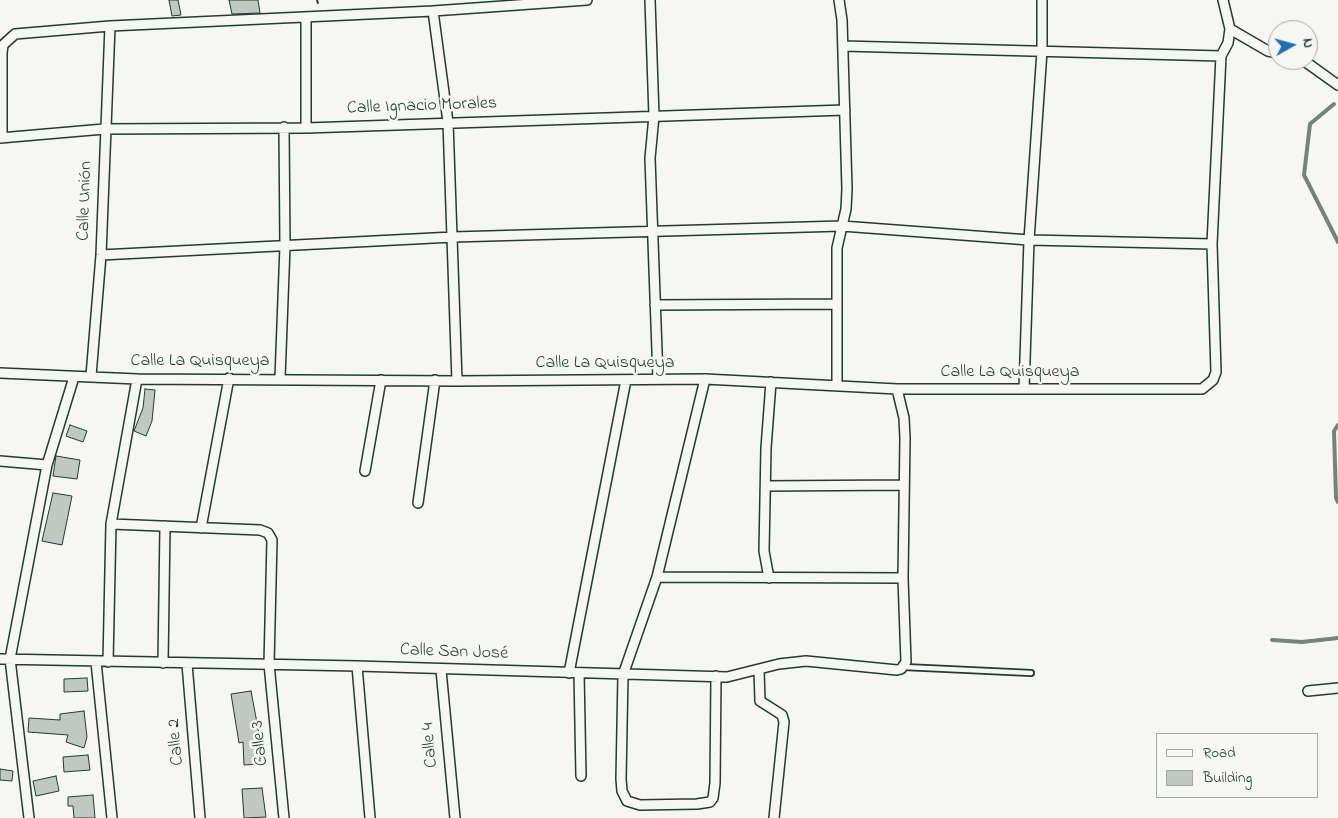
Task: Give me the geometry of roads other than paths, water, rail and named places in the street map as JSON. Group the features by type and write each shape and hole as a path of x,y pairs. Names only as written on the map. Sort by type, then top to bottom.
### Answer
{"street":[{"path":"1,138 3,45 9,38 23,33 110,26 433,11 587,0"},
{"path":"650,0 654,116 650,158 658,379"},
{"path":"837,386 837,248 847,189 843,46 839,0"},
{"path":"1024,389 1029,240 1042,51 1042,0"},
{"path":"101,255 453,237 842,226 1029,240 1212,244 1221,56 1228,43 1230,30 1223,0"},
{"path":"433,11 448,122 457,381"},
{"path":"306,17 306,128"},
{"name":"Calle Unión","path":"91,376 101,255 104,129 110,26"},
{"path":"1230,30 1268,51"},
{"path":"843,46 1221,56"},
{"path":"1317,70 1338,85"},
{"name":"Calle Ignacio Morales","path":"1,138 104,129 306,128 845,110"},
{"path":"280,378 285,246 284,127"},
{"name":"Calle La Quisqueya","path":"0,373 137,379 280,378 457,381 705,379 897,389 1202,389 1209,385 1216,372 1212,244"},
{"path":"655,305 836,304"},
{"path":"29,818 10,659 47,465 74,377"},
{"path":"111,524 201,528 229,378"},
{"path":"108,662 111,524 137,379"},
{"path":"705,379 657,577 623,675 622,791 627,801 640,805 697,804 710,802 713,798 715,783 716,676"},
{"path":"364,471 381,380"},
{"path":"418,503 435,380"},
{"path":"569,673 626,380"},
{"path":"768,578 764,550 771,382"},
{"path":"897,389 904,418 903,578 906,662 904,667"},
{"path":"0,462 47,465"},
{"path":"766,486 904,486"},
{"path":"163,663 165,526"},
{"name":"Calle 3","path":"201,528 260,530 268,533 272,540 269,664 284,818"},
{"path":"657,577 903,578"},
{"name":"Calle San José","path":"0,659 357,666 441,670 728,677 779,664 806,661 897,670 904,667"},
{"path":"96,662 112,818"},
{"name":"Calle 2","path":"187,664 200,818"},
{"path":"357,666 370,818"},
{"name":"Calle 4","path":"441,670 455,818"},
{"path":"759,670 760,700 782,715 784,722 774,818"},
{"path":"579,673 580,776"},
{"path":"1308,691 1338,688"}],"lane":[{"path":"904,667 1031,673"}],"waterway":[{"path":"1334,104 1310,124 1304,175 1338,242"},
{"path":"1338,425 1334,431 1336,498 1338,502"},
{"path":"1272,640 1302,642 1338,638"}]}
